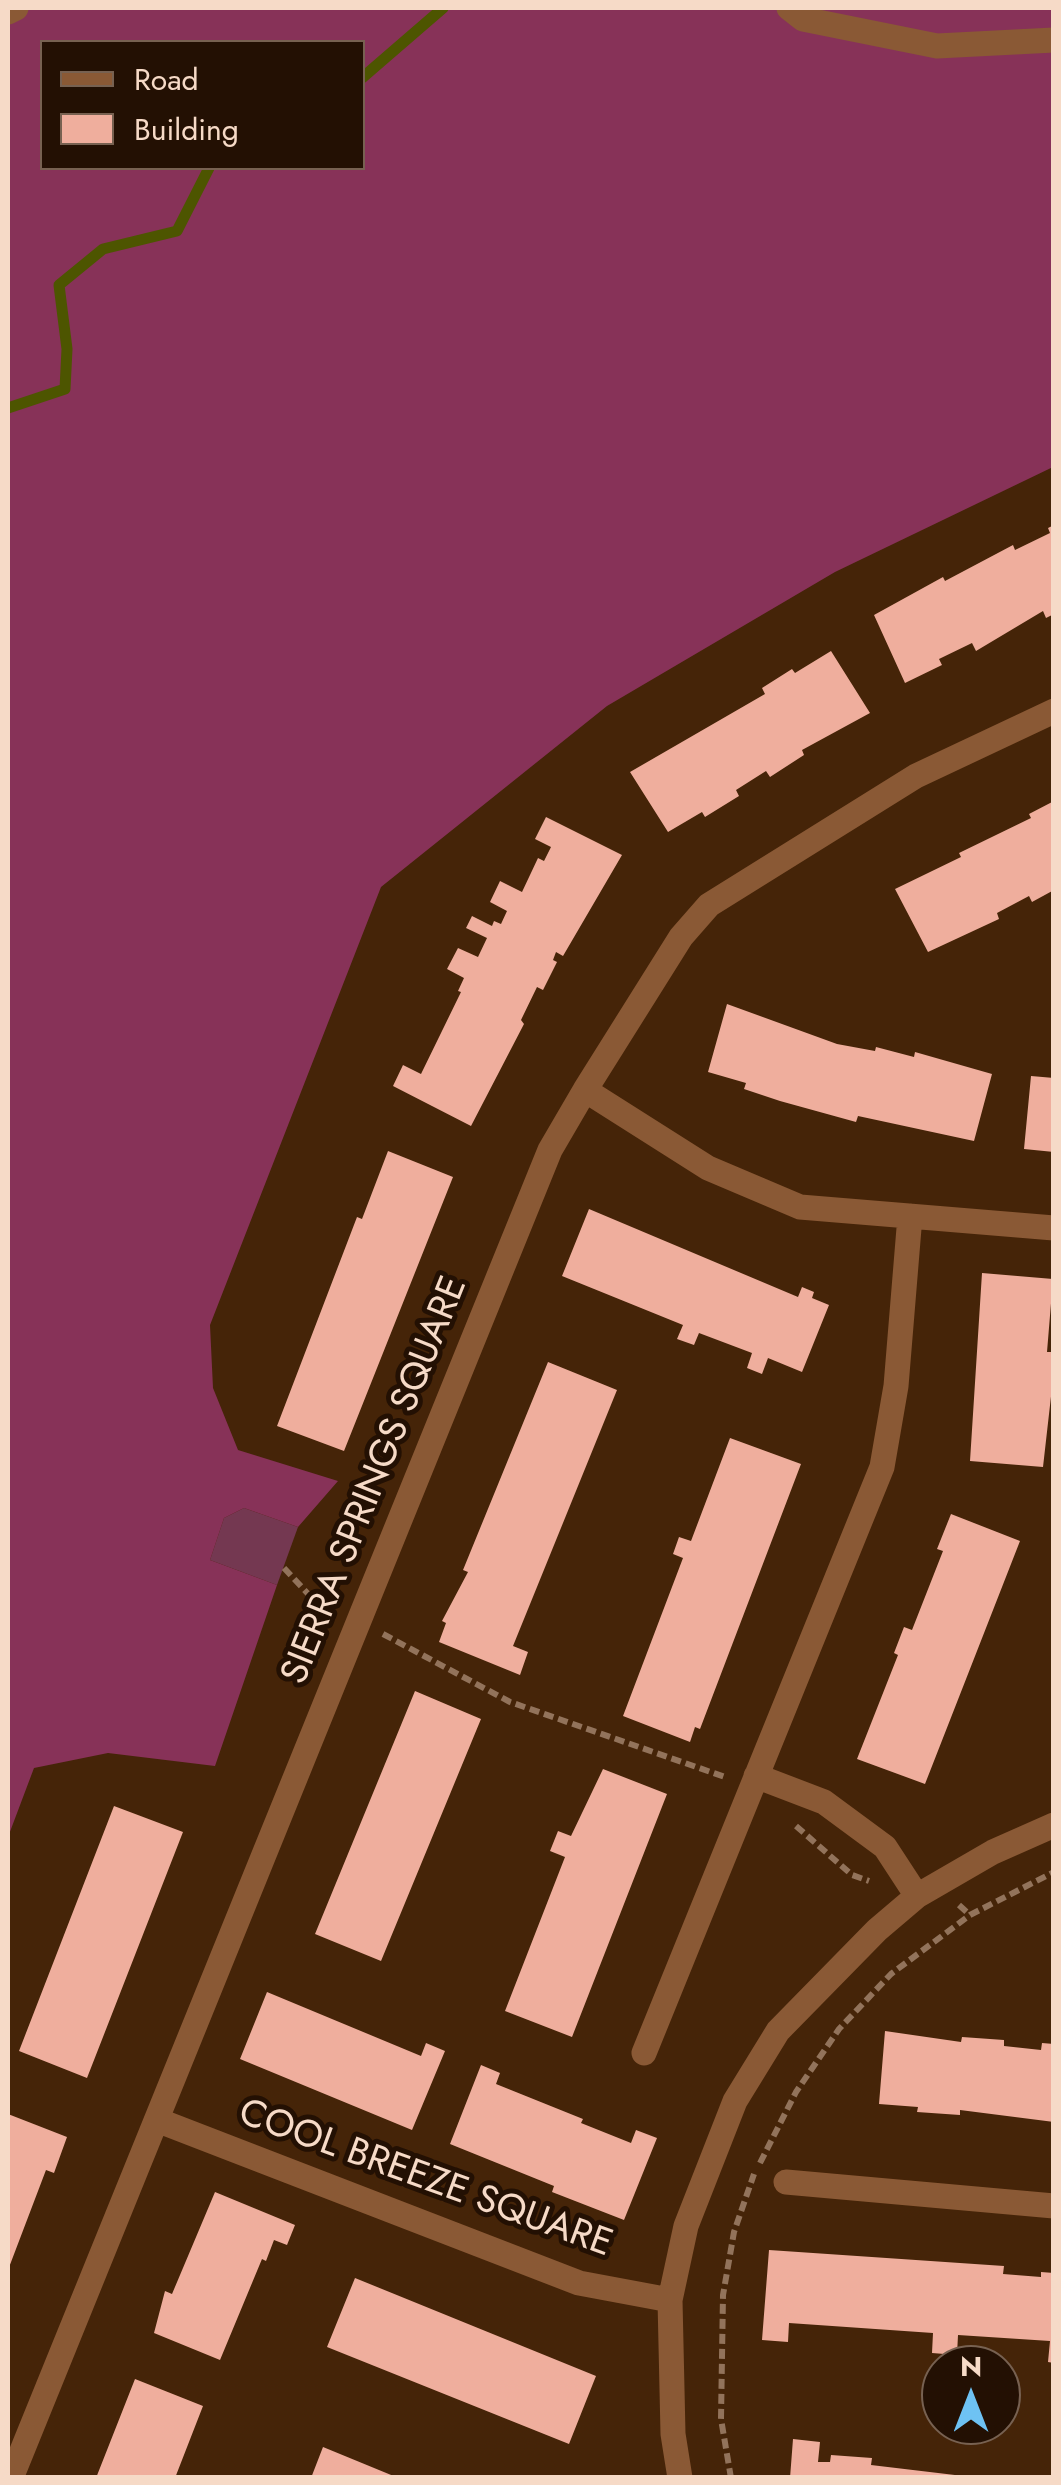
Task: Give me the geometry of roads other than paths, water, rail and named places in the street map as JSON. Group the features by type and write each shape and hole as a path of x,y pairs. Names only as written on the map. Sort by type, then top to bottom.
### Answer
{"street":[{"path":"8,12 16,8"},
{"path":"788,8 804,19 938,46 1054,40"},
{"name":"SIERRA SPRINGS SQUARE","path":"11,2478 550,1150 585,1090 681,936 710,905 916,776 1054,711"},
{"path":"585,1090 708,1168 800,1206 1054,1228"},
{"path":"644,2052 882,1467 896,1386 910,1216"},
{"path":"754,1782 824,1802 885,1848 918,1896"},
{"path":"680,2478 673,2434 670,2300 686,2226 735,2101 769,2045 822,1984 918,1896 993,1852 1054,1826"},
{"name":"COOL BREEZE SQUARE","path":"157,2120 579,2283 670,2300"},
{"path":"786,2182 1054,2206"}],"waterway":[{"path":"365,75 443,8"},
{"path":"8,408 65,389 67,349 59,285 103,249 177,231 208,170"}]}
